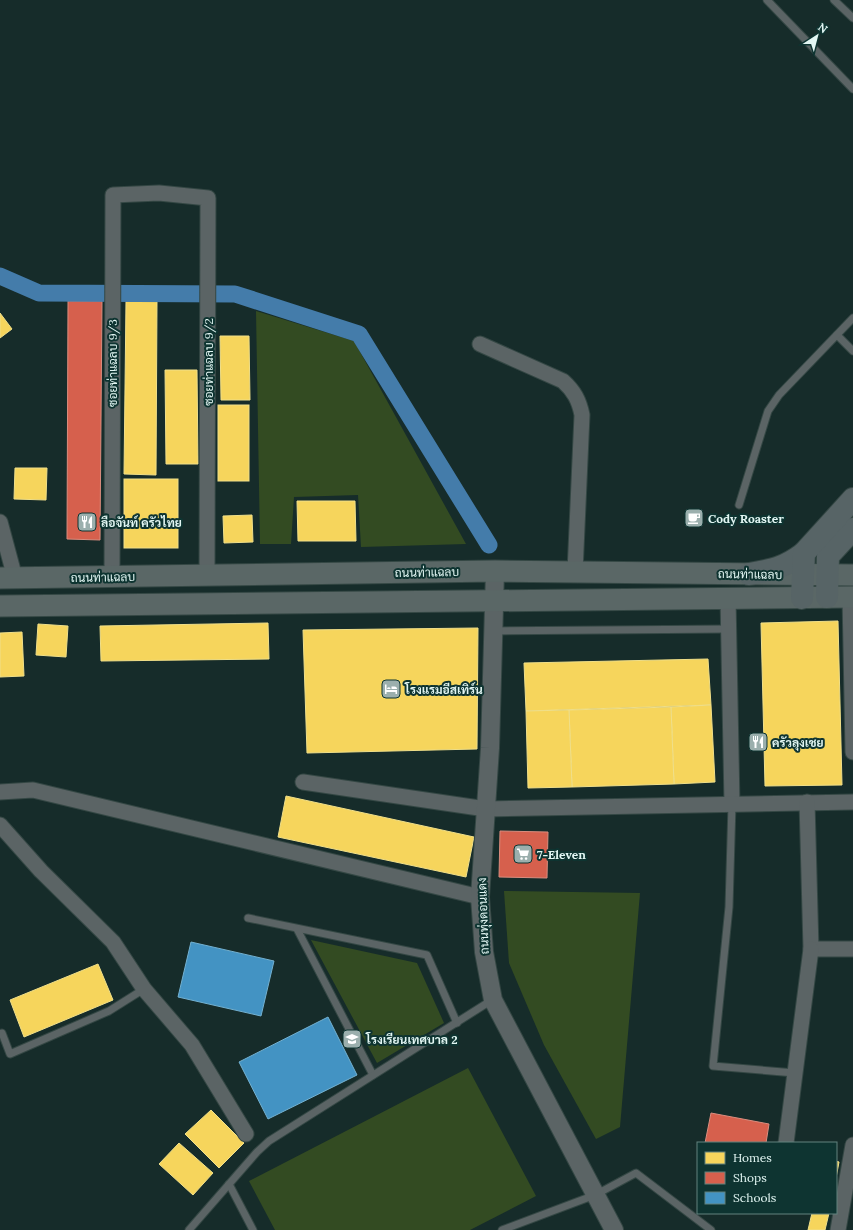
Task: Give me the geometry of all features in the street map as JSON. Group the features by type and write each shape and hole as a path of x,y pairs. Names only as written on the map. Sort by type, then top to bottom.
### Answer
{"main road":[{"path":"749,574 775,569 789,564 804,553 853,499"},
{"path":"827,597 828,556 853,529"},
{"path":"802,598 804,553"},
{"name":"ถนนท่าแฉลบ","path":"7,578 495,571 803,575 853,574"},
{"path":"7,578 8,606"},
{"name":"ถนนท่าแฉลบ","path":"8,606 852,597"}],"street":[{"name":"ซอยท่าแฉลบ 9/2","path":"159,193 208,198 207,575"},
{"name":"ซอยท่าแฉลบ 9/3","path":"112,577 113,195 159,193"},
{"path":"480,344 562,381 572,390 579,402 582,415 574,572"},
{"path":"0,522 7,578"},
{"name":"ถนนทุ่งดอนแดง","path":"495,571 490,748 480,897 484,952 493,1000 614,1230"},
{"path":"852,597 853,752"},
{"path":"728,598 732,804"},
{"path":"303,782 486,809 853,802"},
{"path":"0,792 33,790 480,897"},
{"path":"786,1142 811,949 807,802"},
{"path":"0,825 41,871 113,942 144,988 192,1045 246,1134"},
{"path":"811,949 853,949"},
{"path":"838,1230 849,1197 853,1145"}],"lane":[{"path":"767,0 853,89"},
{"path":"834,0 853,18"},
{"path":"739,505 768,411 779,395 853,318"},
{"path":"837,335 853,351"},
{"path":"493,631 729,629"},
{"path":"732,804 729,908 713,1066 795,1073"},
{"path":"248,918 427,955 457,1023"},
{"path":"297,929 374,1075"},
{"path":"2,1032 10,1054 109,1011 144,988"},
{"path":"189,1230 269,1141 493,1000"},
{"path":"502,1230 595,1195 636,1172 711,1230"},
{"path":"229,1184 252,1230"}],"green space":[{"path":"256,311 354,341 466,544 361,547 358,495 294,497 291,544 260,544"},
{"path":"504,891 640,893 620,1127 596,1139 544,1045 509,963"},
{"path":"311,940 417,963 444,1023 377,1063"},
{"path":"468,1068 536,1196 470,1230 275,1230 249,1181"}],"building: Homes":[{"path":"126,301 157,301 156,475 124,474"},
{"path":"0,313 12,329 0,338"},
{"path":"220,336 249,336 250,400 221,400"},
{"path":"165,370 197,370 198,464 166,464"},
{"path":"218,405 249,405 249,481 218,481"},
{"path":"15,468 47,468 46,500 14,499"},
{"path":"124,479 178,479 178,548 124,548"},
{"path":"297,501 355,501 356,541 298,541"},
{"path":"252,515 253,542 224,543 223,516"},
{"path":"838,621 842,785 765,786 761,623"},
{"path":"268,623 269,659 101,661 100,626"},
{"path":"38,624 68,626 66,657 36,655"},
{"name":"โรงแรมอีสเทิร์น","path":"478,628 477,749 307,753 303,630"},
{"path":"22,632 24,676 0,677 0,633"},
{"path":"708,659 711,705 526,711 524,663"},
{"path":"711,705 715,782 674,784 671,707"},
{"path":"671,707 674,784 572,787 569,710"},
{"path":"569,710 572,787 528,788 526,711"},
{"path":"286,796 474,837 466,877 278,837"},
{"path":"98,964 113,1000 24,1037 10,1000"},
{"path":"211,1110 244,1143 219,1168 185,1134"},
{"path":"179,1143 213,1173 193,1195 159,1164"},
{"path":"837,1161 839,1162 837,1173"},
{"path":"812,1214 829,1214 825,1230 808,1230"}],"building: Shops":[{"path":"68,301 102,301 100,540 67,539"},
{"name":"7-Eleven","path":"500,831 548,832 547,878 499,877"},
{"path":"711,1113 769,1124 766,1142 705,1142"}],"building: Schools":[{"path":"191,942 274,961 261,1016 178,997"},
{"path":"328,1017 357,1075 268,1119 239,1062"}],"waterway":[{"path":"0,276 39,293 235,294 359,334 489,545"}],"place":[{"name":"Cody Roaster","path":"694,518"},
{"name":"ลือจันท์ ครัวไทย","path":"87,522"},
{"name":"โรงแรมอีสเทิร์น","path":"391,689"},
{"name":"ครัวลุงเชย","path":"758,742"},
{"name":"7-Eleven","path":"523,854"},
{"name":"โรงเรียนเทศบาล 2","path":"352,1039"}]}
